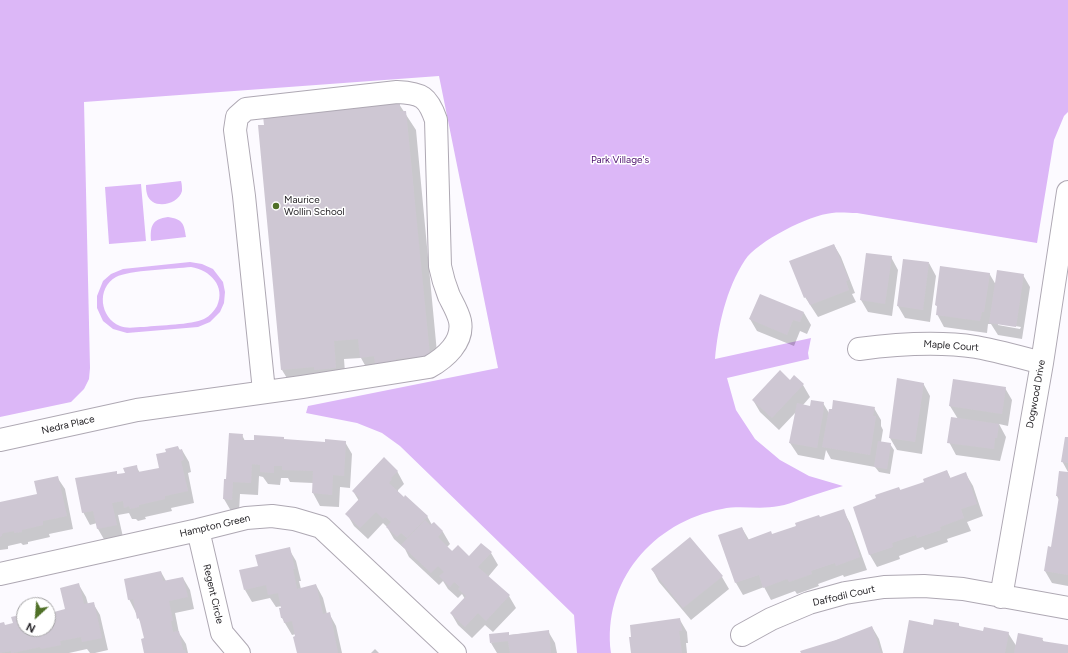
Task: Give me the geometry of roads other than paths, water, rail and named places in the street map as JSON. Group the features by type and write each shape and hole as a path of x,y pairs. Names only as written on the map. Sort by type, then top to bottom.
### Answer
{"street":[{"name":"Nedra Place","path":"0,440 137,410 264,392 429,366 440,361 452,349 459,336 460,323 440,266 436,120 431,106 421,95 410,92 397,92 246,109 237,117 235,130 244,196 264,392"},
{"name":"Dogwood Drive","path":"1001,597 1042,363 1068,192"},
{"name":"Maple Court","path":"859,349 884,345 923,343 974,347 1012,354 1042,363"},
{"name":"Hampton Green","path":"0,574 246,518 272,516 294,519 321,527 455,653"},
{"name":"Regent Circle","path":"198,530 222,633 239,653"},
{"name":"Daffodil Court","path":"742,635 771,619 809,603 845,593 884,587 932,586 963,589 1068,608"}],"place":[{"name":"Maurice Wollin School","path":"276,206"}],"park label":[{"name":"Park Village's","path":"620,160"}]}
